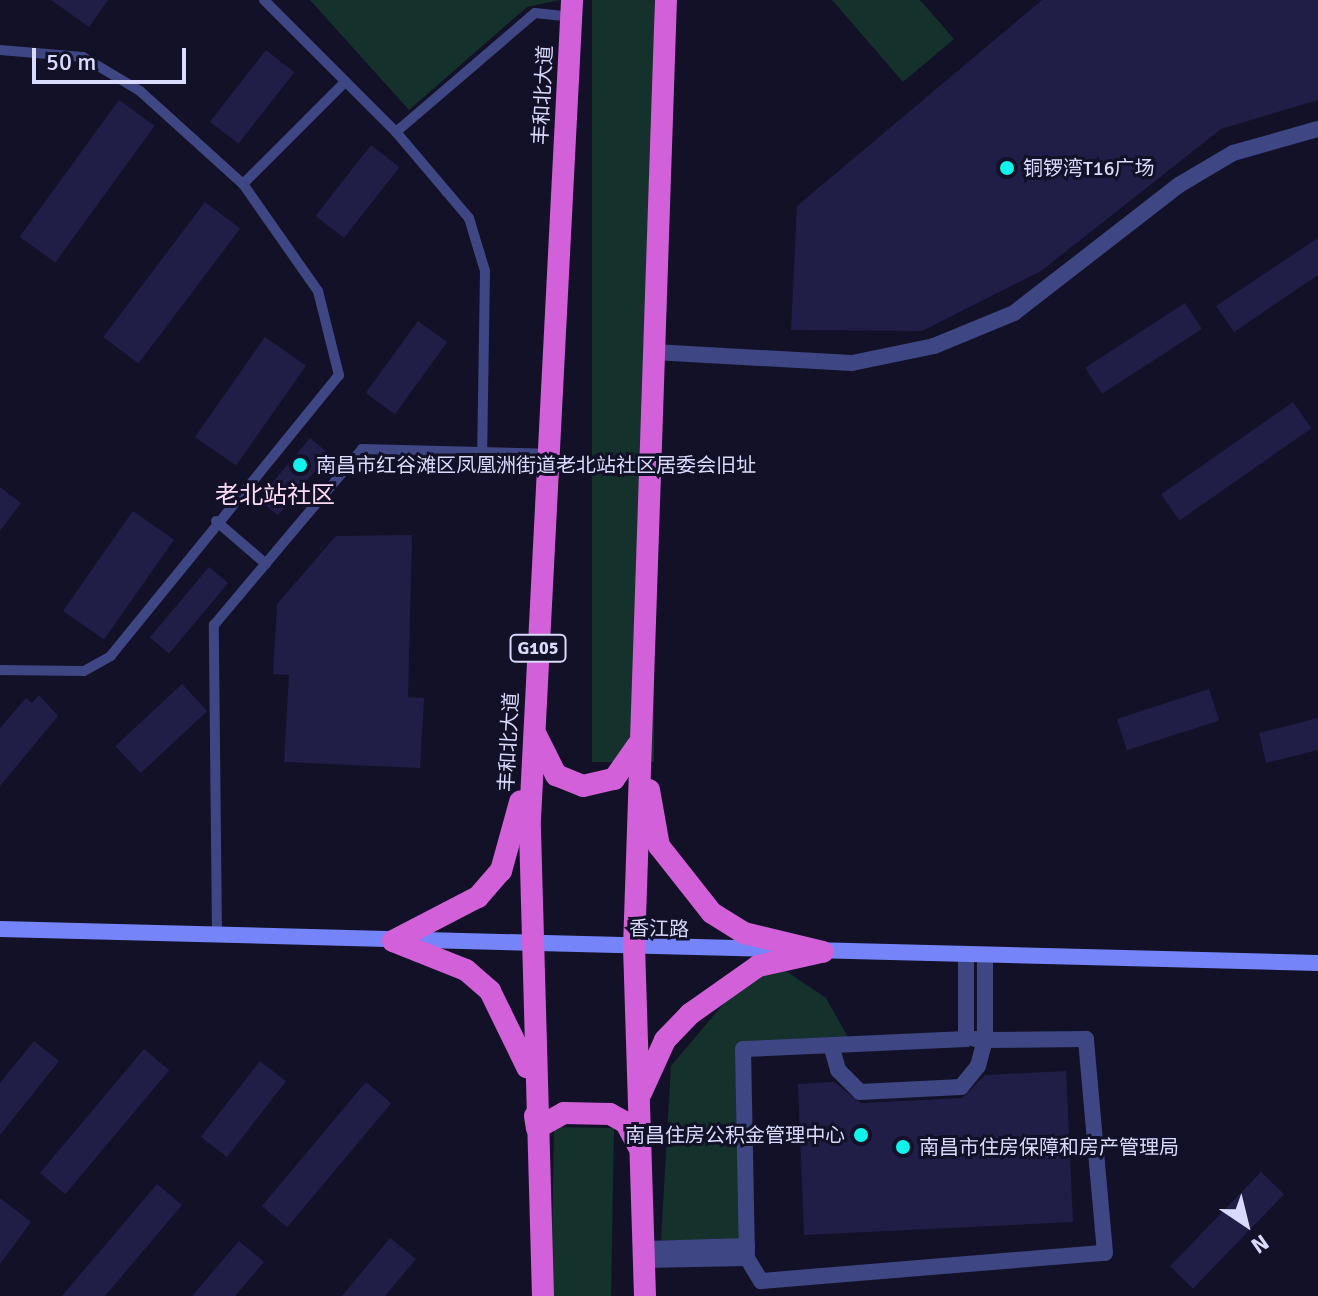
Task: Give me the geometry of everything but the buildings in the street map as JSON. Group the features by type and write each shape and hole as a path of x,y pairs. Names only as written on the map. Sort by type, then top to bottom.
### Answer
{"highway":[{"path":"645,1296 634,948 666,0"},
{"name":"丰和北大道","path":"543,1296 531,945 534,730 571,9"},
{"path":"534,730 556,775 599,787 625,771 641,737"},
{"path":"393,941 451,915 501,871 534,730"},
{"path":"641,737 659,846 671,867 712,913 744,933 823,952"},
{"path":"393,941 466,970 490,991 525,1054 537,1128 564,1113 610,1114 626,1123 641,1151"},
{"path":"639,1098 665,1040 690,1014 758,966 823,952"}],"main road":[{"name":"香江路","path":"0,929 634,948 1318,963"}],"street":[{"path":"654,352 852,363 934,346 1014,313 1179,185 1233,153 1318,129"},
{"path":"966,955 966,1039"},
{"path":"831,1045 838,1070 860,1092 961,1087 985,1040 985,956"},
{"path":"1086,1039 1105,1253 761,1281 747,1252 743,1049 985,1040 1086,1039"},
{"path":"644,1254 747,1252"}],"lane":[{"path":"264,0 342,85 396,132 469,218 485,271 482,452"},
{"path":"396,132 535,13 571,9"},
{"path":"0,50 83,57 140,91 243,184 318,291 339,375 216,521 111,656 84,671 0,670"},
{"path":"243,184 342,85"},
{"path":"217,935 214,625 362,449 548,454"},
{"path":"216,521 266,564"}],"green space":[{"path":"310,0 560,0 527,7 409,110"},
{"path":"592,0 654,0 654,762 592,762"},
{"path":"832,0 920,0 954,39 903,82"},
{"path":"777,965 826,998 849,1039 738,1045 746,1240 661,1240 671,1066 741,983"},
{"path":"554,1127 614,1128 611,1296 551,1296"}],"place":[{"name":"铜锣湾T16广场","path":"1007,168"},
{"name":"南昌市红谷滩区凤凰洲街道老北站社区居委会旧址","path":"300,465"},
{"name":"南昌住房公积金管理中心","path":"861,1135"},
{"name":"南昌市住房保障和房产管理局","path":"903,1147"}],"district":[{"name":"老北站社区","path":"275,496"}]}
